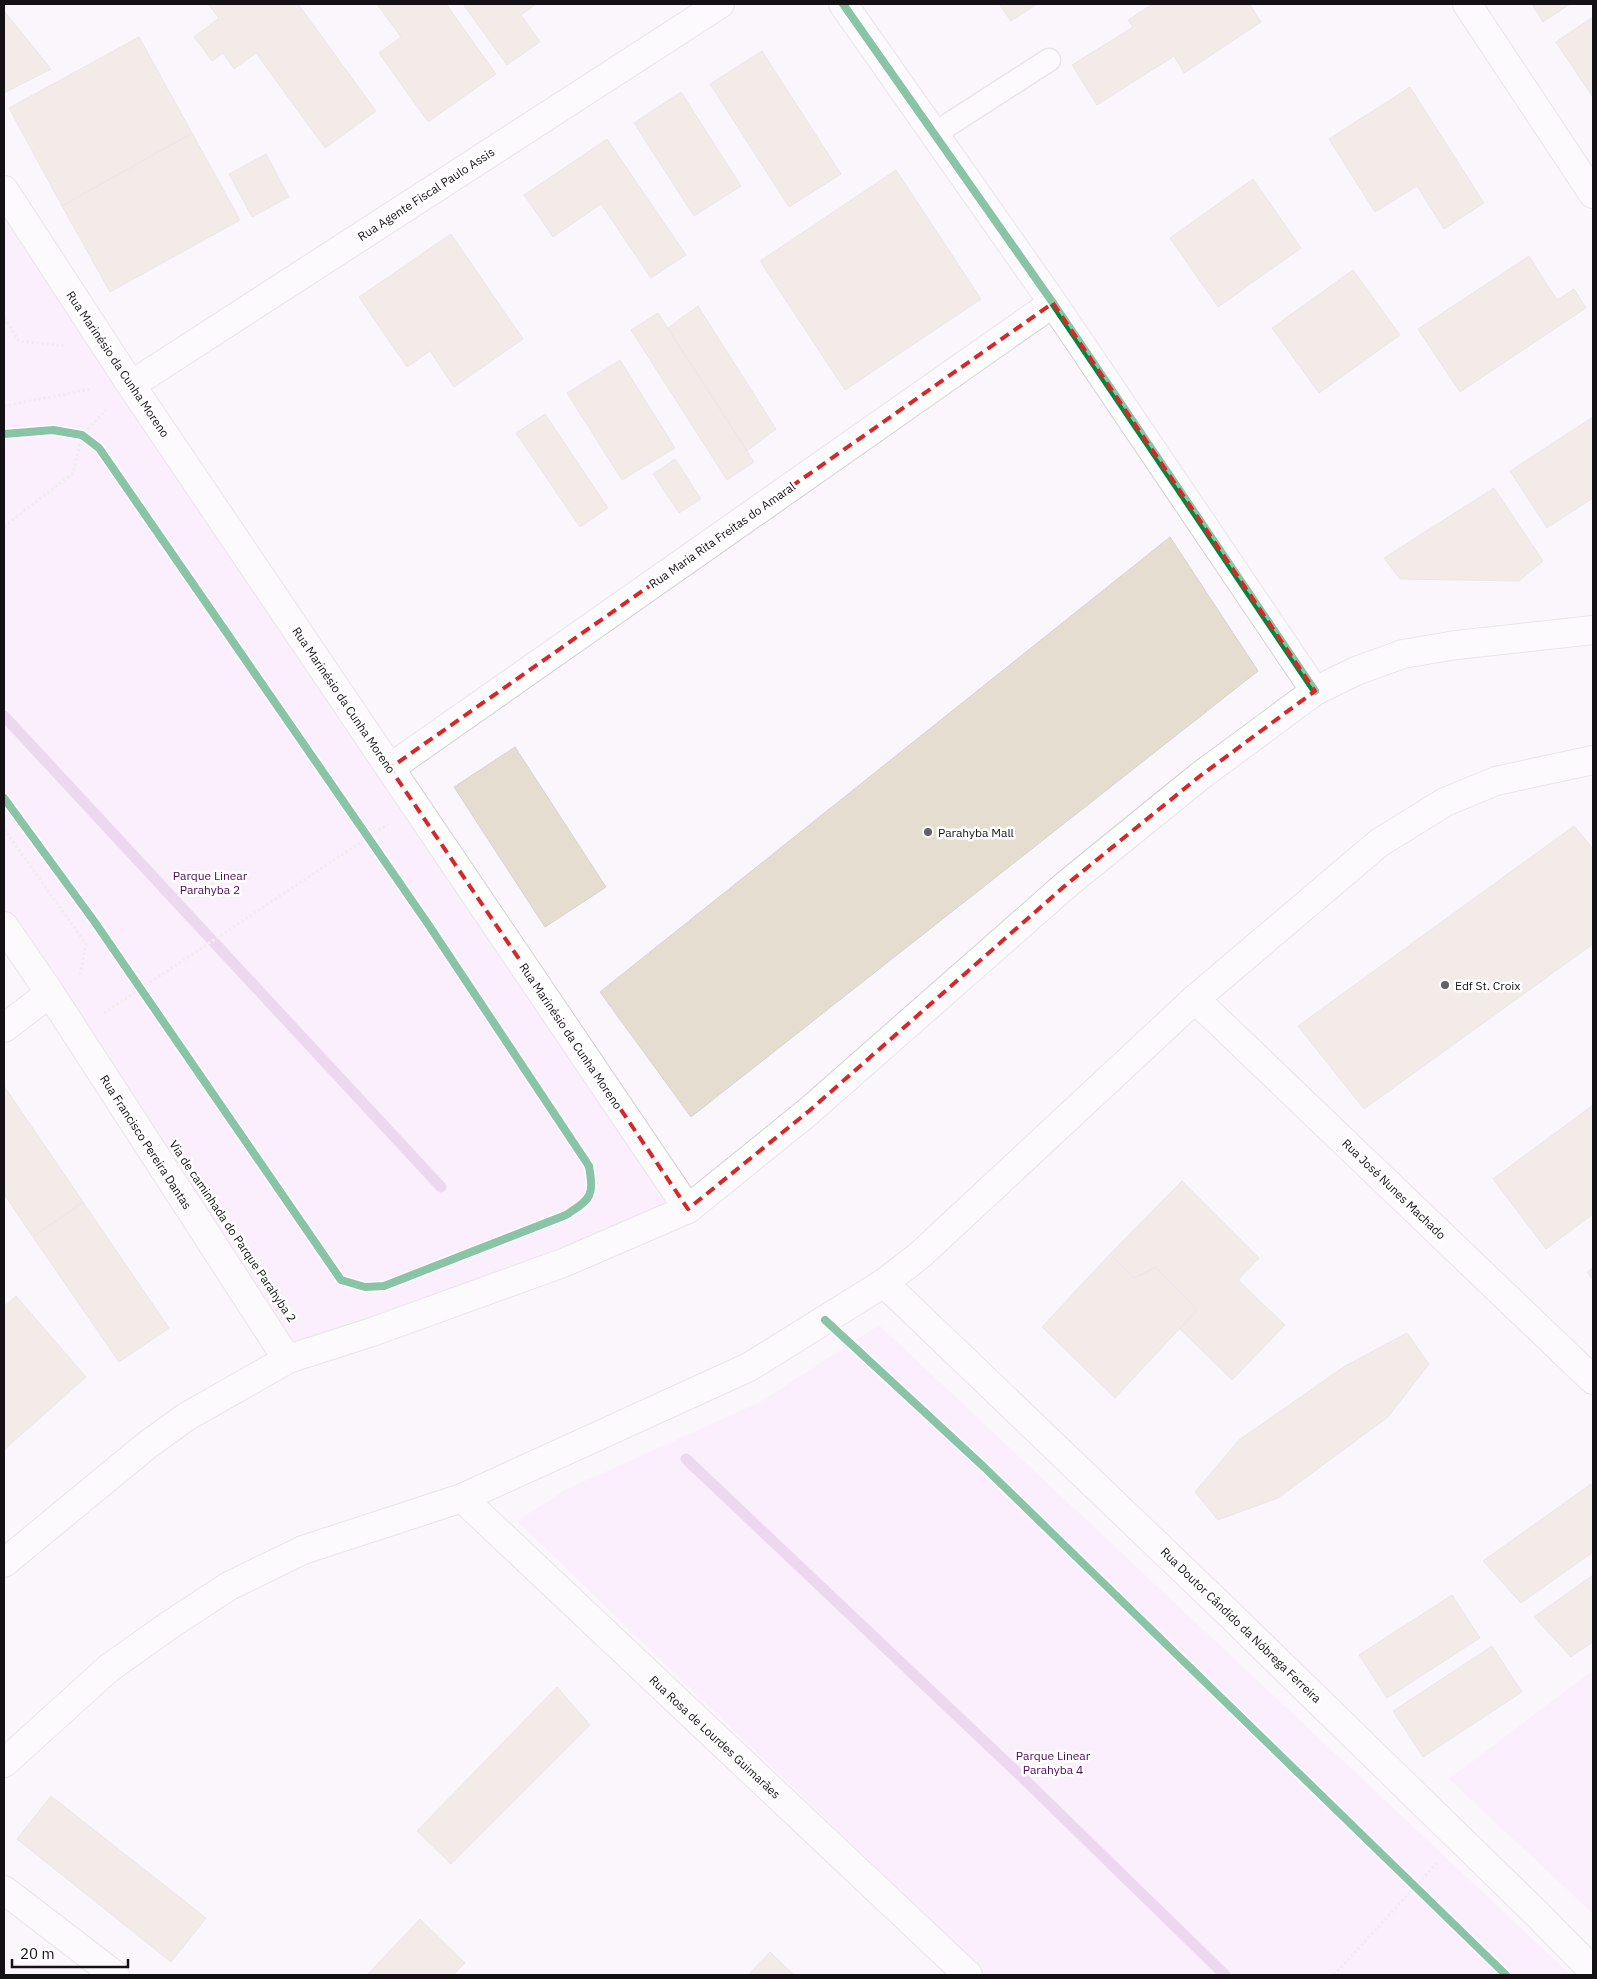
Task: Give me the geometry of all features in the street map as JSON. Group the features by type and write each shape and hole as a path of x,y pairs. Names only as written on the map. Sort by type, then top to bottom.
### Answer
{"street":[{"name":"Rua Agente Fiscal Paulo Assis","path":"131,385 720,4"},
{"path":"843,4 1053,302 1316,691"},
{"path":"1467,4 1593,194"},
{"name":"Rua Marinésio da Cunha Moreno","path":"4,190 131,385 688,1209"},
{"name":"Rua Maria Rita Freitas do Amaral","path":"390,768 1053,302"},
{"path":"4,1563 146,1446 186,1417 287,1359 372,1332 563,1263 688,1209 809,1111 1067,884 1200,776 1316,691 1356,671 1403,654 1456,645 1593,630"},
{"path":"4,1762 109,1668 229,1586 303,1550 462,1498 749,1367 884,1283 920,1255 1195,999 1379,843 1445,802 1496,781 1589,766"},
{"name":"Rua Francisco Pereira Dantas","path":"4,926 50,993 287,1359"},
{"path":"4,1028 50,993"},
{"name":"Rua José Nunes Machado","path":"1195,999 1593,1380"},
{"name":"Rua Doutor Cândido da Nóbrega Ferreira","path":"884,1283 1222,1607 1593,1971"},
{"name":"Rua Rosa de Lourdes Guimarães","path":"462,1498 968,1975"},
{"path":"4,1890 115,1975"}],"lane":[{"path":"934,134 1049,60"}],"path":[{"path":"4,527 73,473 84,437 131,385"},
{"path":"4,406 94,388"},
{"path":"72,434 84,437"},
{"path":"75,1032 415,806"},
{"path":"4,829 86,944 80,979"},
{"path":"362,829 373,845"},
{"path":"136,981 146,997"},
{"path":"1334,1975 1418,1890 1460,1839"},
{"path":"1408,1880 1418,1890"}],"highlighted area":[{"path":"1053,303 1315,691 1200,776 1067,884 809,1111 688,1209 390,768"}],"green space":[{"name":"Parque Linear Parahyba 2","path":"4,209 677,1211 288,1359 4,940"},
{"name":"Parque Linear Parahyba 4","path":"879,1325 1571,1975 987,1975 517,1521 567,1489 760,1402"},
{"path":"1593,1670 1593,1914 1449,1779"}],"building":[{"path":"208,4 298,4 376,111 325,148 256,53 234,69 223,53 212,61 194,37 219,18"},
{"path":"377,4 446,4 496,74 428,122 379,53 401,37"},
{"path":"463,4 536,4 521,15 540,42 507,65"},
{"path":"999,4 1037,4 1011,21"},
{"path":"1153,4 1253,4 1250,5 1261,22 1184,73 1174,56 1097,105 1072,65 1133,27 1128,20"},
{"path":"1532,4 1570,4 1543,22"},
{"path":"4,11 51,69 4,93"},
{"path":"1593,17 1593,95 1592,96 1556,42"},
{"path":"139,37 192,133 62,206 9,108"},
{"path":"762,51 841,174 789,207 710,84"},
{"path":"1410,87 1484,203 1444,229 1417,186 1375,212 1329,139"},
{"path":"681,92 741,186 694,216 634,123"},
{"path":"192,133 240,220 110,292 62,206"},
{"path":"607,139 686,255 651,278 601,204 553,237 524,195"},
{"path":"266,154 289,197 252,217 229,174"},
{"path":"896,170 981,299 845,390 760,261"},
{"path":"1253,179 1301,248 1218,307 1170,238"},
{"path":"451,234 523,339 454,387 430,351 407,367 359,297"},
{"path":"1529,256 1557,300 1574,289 1586,308 1460,392 1418,329"},
{"path":"1353,270 1400,335 1319,393 1272,328"},
{"path":"698,306 776,429 747,451 668,328"},
{"path":"658,313 754,462 727,480 631,330"},
{"path":"620,360 675,448 622,480 567,393"},
{"path":"545,414 608,508 580,527 516,433"},
{"path":"1593,417 1593,498 1547,528 1510,471"},
{"path":"675,459 701,499 679,513 653,474"},
{"path":"1494,488 1543,561 1519,581 1400,579 1384,558"},
{"name":"Parahyba Mall","path":"1170,537 1258,671 691,1117 600,992"},
{"path":"515,747 606,887 545,927 454,787"},
{"name":"Edf St. Croix","path":"1574,826 1593,849 1593,944 1364,1109 1298,1026"},
{"path":"4,1086 83,1202 33,1237 4,1194"},
{"path":"1593,1105 1593,1214 1546,1249 1493,1179"},
{"path":"1182,1181 1259,1258 1238,1280 1285,1325 1232,1380 1180,1329 1197,1310 1156,1267 1134,1278 1110,1254"},
{"path":"83,1202 169,1328 119,1362 33,1237"},
{"path":"1110,1254 1134,1278 1156,1267 1197,1310 1115,1398 1042,1327"},
{"path":"1593,1268 1593,1280 1587,1272"},
{"path":"16,1296 86,1377 4,1450 4,1307"},
{"path":"1407,1333 1429,1364 1388,1417 1278,1498 1218,1520 1195,1492 1239,1440 1345,1366"},
{"path":"1591,1484 1593,1487 1593,1552 1521,1603 1483,1561"},
{"path":"1593,1575 1593,1642 1571,1657 1534,1617"},
{"path":"1452,1595 1480,1638 1387,1698 1359,1655"},
{"path":"1492,1646 1522,1692 1423,1757 1393,1711"},
{"path":"557,1687 590,1725 451,1864 417,1831"},
{"path":"51,1796 206,1918 171,1962 17,1839"},
{"path":"420,1919 465,1963 453,1975 367,1975"},
{"path":"770,1952 794,1975 748,1975"}],"waterway":[{"path":"4,716 441,1187"},
{"path":"686,1459 1025,1780 1225,1975"}],"cycle path":[{"path":"843,4 1053,303 1315,691"},
{"path":"4,434 53,430 82,435 99,448 428,924 589,1166 591,1190 586,1200 566,1215 384,1286 365,1287 341,1280 94,921 4,798"},
{"path":"825,1320 985,1468 1506,1975"}],"place":[{"name":"Parahyba Mall","path":"928,832"},
{"name":"Edf St. Croix","path":"1445,985"}]}
